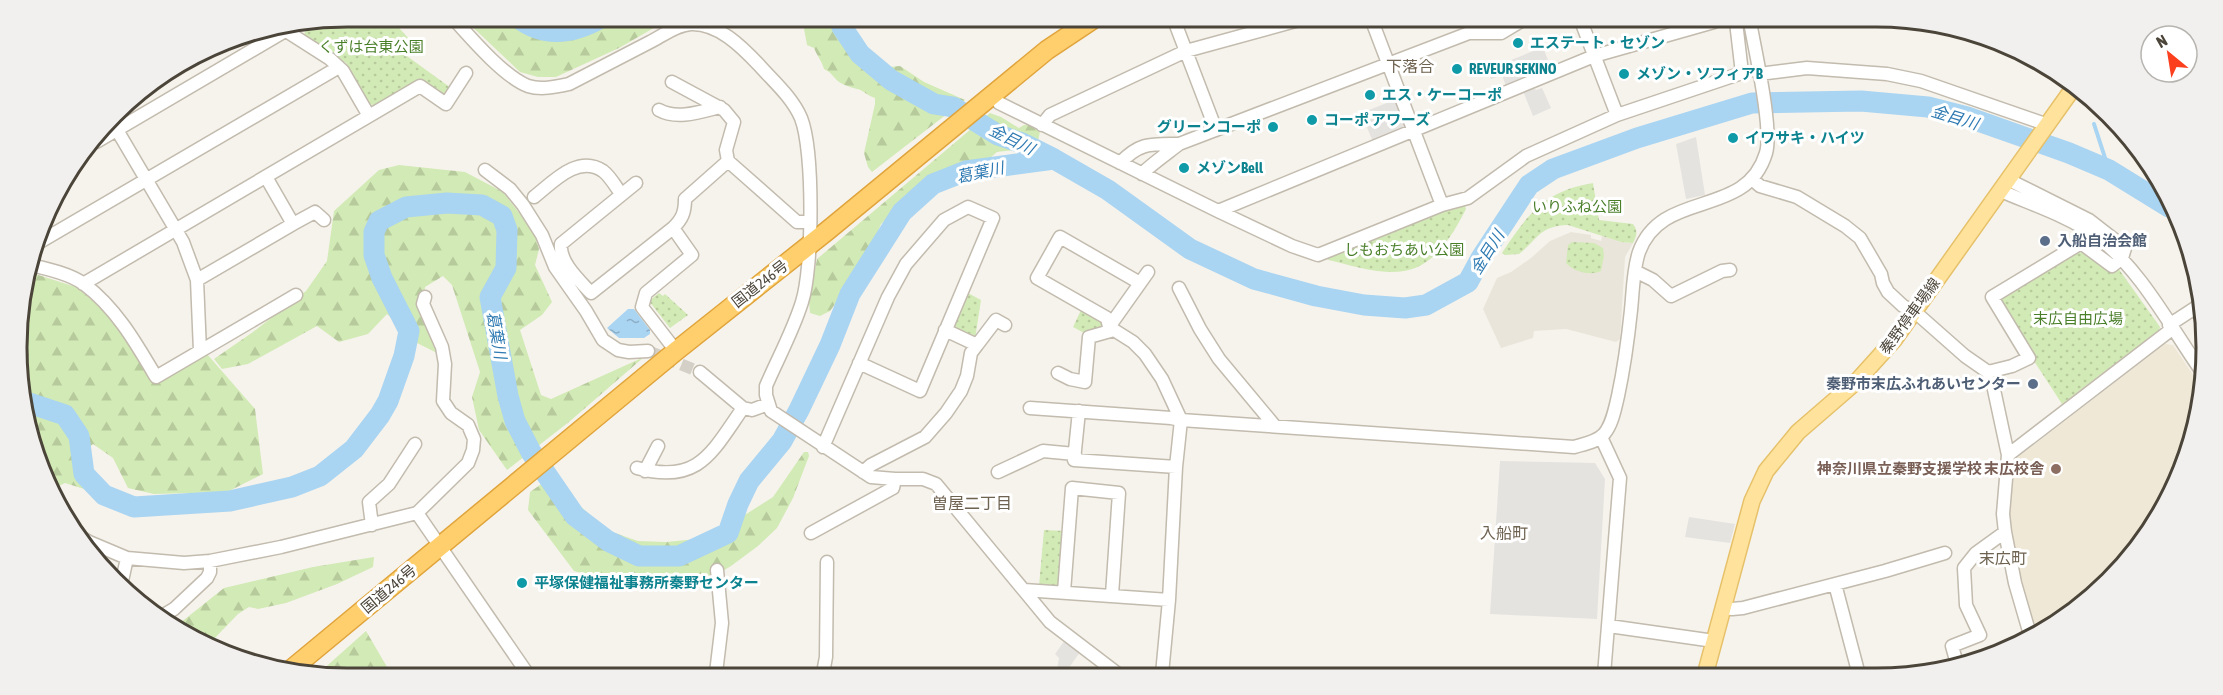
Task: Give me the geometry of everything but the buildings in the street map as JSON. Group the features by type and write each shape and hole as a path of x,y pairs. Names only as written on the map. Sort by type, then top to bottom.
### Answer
{"highway":[{"name":"国道246号","path":"298,664 676,351 1047,50 1082,27"},
{"path":"303,665 315,651"}],"main road":[{"name":"秦野停車場線","path":"1707,668 1752,501 1766,471 1798,432 1874,363 2009,180 2070,92"}],"street":[{"path":"462,27 510,76 528,86 550,88 569,84 673,27"},
{"path":"712,27 723,32 753,59 789,98 800,117 807,141 810,244 803,300 783,352 766,386 771,411 871,477 923,479 936,484 1050,622 1110,668"},
{"path":"1177,27 1216,129"},
{"path":"1042,125 1050,116 1186,51 1264,27"},
{"path":"1374,27 1442,205"},
{"path":"1469,33 1475,27"},
{"path":"1142,174 1179,144 1216,129 1469,33 1501,33 1511,27"},
{"path":"1583,27 1617,115"},
{"path":"1218,211 1594,56 1696,27"},
{"path":"999,103 1218,211 1292,246 1318,255 1442,205 1468,198 1526,156 1617,115 1742,74 1737,27"},
{"path":"1030,408 1574,447 1601,437 1613,414 1625,364 1635,271 1640,250 1648,234 1659,222 1677,212 1717,200 1753,180 1767,152 1767,128 1751,27"},
{"path":"288,33 339,67 369,116"},
{"path":"108,135 275,36"},
{"path":"46,238 339,67"},
{"path":"1759,77 1807,68 1887,74 1921,81 2046,127"},
{"path":"83,284 420,86 446,104 466,73"},
{"path":"672,82 720,107 734,122 726,150 728,161 797,222 809,222"},
{"path":"659,110 670,116 720,107"},
{"path":"117,130 183,242 197,280 200,351"},
{"path":"1120,164 1131,151 1148,144 1179,144"},
{"path":"485,170 510,189 523,205 542,235 555,267 591,293 673,228 682,219 685,199 728,161"},
{"path":"534,197 571,169 583,165 605,172 621,194"},
{"path":"266,177 293,224"},
{"path":"1753,180 1760,186 1797,196 1860,238 1881,274 1882,283 1888,292 1903,306 1914,311 1965,356 1988,372 1993,385 2008,455 2002,514 2015,583 2028,629"},
{"path":"2009,180 2073,223 2096,235 2122,258 2195,362"},
{"path":"636,183 561,244 560,253 596,330 611,347 629,352 648,351"},
{"path":"819,444 888,297 906,264 944,220 968,207 993,218 920,391 859,363"},
{"path":"197,280 315,212 324,220"},
{"path":"673,228 692,255 646,293 642,307 676,351"},
{"path":"1140,283 1060,237 1037,278 1107,318 1112,329 1133,342 1145,354 1162,379 1181,420 1163,668"},
{"path":"1988,372 2012,366 2029,358 1992,297 2081,243 2112,266 2122,258"},
{"path":"38,267 62,274 83,284 111,310 132,336 156,377 296,295"},
{"path":"1635,271 1653,280 1671,296 1722,271 1730,270"},
{"path":"1058,373 1070,379 1085,382 1089,337 1112,329 1148,272"},
{"path":"1179,288 1200,329 1219,358 1274,425"},
{"path":"94,544 127,558 184,563 210,561 281,547 417,513 468,463 474,439 468,425 445,406 443,401 445,364 442,347 423,304 424,297"},
{"path":"2008,455 2193,309"},
{"path":"863,472 871,465 925,437 961,391 967,376 971,353 996,320 1005,325"},
{"path":"945,330 977,345"},
{"path":"700,372 743,408 752,410 768,404"},
{"path":"658,446 641,470 670,474 689,470 709,456 743,408"},
{"path":"1079,411 1074,460 1176,467"},
{"path":"1601,437 1620,478 1605,668"},
{"path":"372,525 369,502 389,484 415,444"},
{"path":"998,472 1009,461 1043,451 1075,454"},
{"path":"811,533 893,488 895,479"},
{"path":"1064,592 1072,488 1119,493 1112,595"},
{"path":"417,513 524,668"},
{"path":"1955,658 1952,646 1980,635 1966,605 1964,568 1976,553 2006,532"},
{"path":"1722,608 1743,608 1945,553"},
{"path":"123,576 127,558"},
{"path":"167,613 207,578 210,572 210,561"},
{"path":"824,668 826,657 826,562"},
{"path":"717,570 722,623 717,668"},
{"path":"1835,584 1857,668"},
{"path":"1024,590 1169,600"},
{"path":"1609,626 1714,641"}],"shaded area":[{"path":"1543,47 1551,68 1506,86 1502,75 1491,79 1487,70"},
{"path":"1532,87 1536,90 1542,88 1551,108 1533,116 1523,91"},
{"path":"1397,99 1407,124 1404,129 1373,142 1361,113"},
{"path":"1696,137 1705,195 1686,199 1676,144"},
{"path":"1571,232 1591,235 1591,238 1601,241 1602,236 1633,243 1625,257 1620,339 1616,342 1566,329 1534,331 1533,338 1501,348 1483,309 1497,278 1511,272 1550,241"},
{"path":"2165,344 2173,345 2194,376 2190,410 2179,451 2163,489 2142,526 2116,559 2087,588 2071,602 2033,627 2019,578 2009,515 2008,497 2014,460"},
{"path":"1500,461 1595,463 1605,479 1597,619 1490,614"},
{"path":"1689,517 1735,524 1730,543 1685,537"},
{"path":"1065,640 1080,652 1069,668 1057,668 1059,658 1055,654"}],"green space":[{"name":"くずは台東公園","path":"398,27 411,41 400,51 451,88 446,95 441,96 419,81 376,106 370,104 346,63 304,34 306,30 327,28"},
{"path":"473,27 655,27 619,48 556,77 538,77 520,72"},
{"path":"804,27 850,27 852,33 861,43 889,67 900,66 924,82 965,100 872,172 864,153 875,98 837,80 824,69 814,48 807,45"},
{"path":"990,113 1019,128 1024,125 1035,125 1040,131 1038,142 1030,148 997,152 990,158 950,168 926,182 881,224 865,260 830,311 820,316 810,313 809,301 817,259"},
{"path":"399,165 465,172 503,192 534,232 539,249 535,265 552,302 542,315 520,330 541,395 551,399 644,357 569,422 507,470 479,430 472,397 480,372 452,285 443,276 425,287 422,310 439,354 417,343 387,314 368,334 339,342 317,326 248,364 222,369 214,359 306,291 327,261 334,211 379,170"},
{"name":"いりふね公園","path":"1593,183 1599,220 1633,224 1636,233 1633,243 1621,242 1568,225 1545,231 1519,254 1505,255 1502,253 1520,227 1539,206 1562,192"},
{"name":"しもおちあい公園","path":"1463,202 1466,209 1452,234 1438,252 1423,264 1408,270 1391,272 1371,270 1322,258"},
{"path":"1572,242 1594,243 1603,248 1601,271 1582,272 1566,263 1568,245"},
{"name":"末広自由広場","path":"2075,252 2086,253 2118,268 2160,327 2062,404 2034,361 1999,298"},
{"path":"36,274 79,288 119,326 154,384 207,354 255,409 263,474 227,492 154,494 128,488 113,458 93,444 76,459 84,489 65,483 59,486 51,470 38,430 30,389 28,327"},
{"path":"966,292 981,300 975,339 954,330 952,325"},
{"path":"659,293 663,296 665,294 688,315 670,328 649,301"},
{"path":"1082,308 1103,320 1104,325 1101,331 1087,330 1086,334 1073,327"},
{"path":"804,452 808,452 809,456 793,498 777,528 758,546 706,581 677,588 591,576 574,571 528,510 530,492 547,480 557,485 612,532 638,541 666,542 697,539 740,518 773,497"},
{"path":"1044,530 1065,531 1061,584 1057,587 1039,586"},
{"path":"374,557 373,567 337,584 286,603 258,609 249,607 238,614 214,639 182,622 224,588 313,567"},
{"path":"366,631 388,668 348,668 326,667"}],"water":[{"path":"628,309 634,309 650,330 650,334 644,338 619,338 607,328"}],"waterway":[{"name":"金目川","path":"534,27 559,32 582,27"},
{"name":"金目川","path":"842,27 860,54 891,80 934,104 953,107 998,135 1022,143 1054,159 1108,190 1190,249 1254,279 1316,296 1364,305 1405,308 1426,305 1468,282 1529,185 1553,169 1637,138 1752,103 1861,101 1928,107 1967,117 2069,153 2109,170 2161,202"},
{"path":"2094,124 2109,170"},
{"name":"葛葉川","path":"32,404 65,415 79,436 84,474 104,495 134,507 230,501 292,487 320,476 354,449 380,415 388,401 404,356 409,331 382,278 374,255 374,232 379,221 406,207 447,203 482,205 502,216 507,230 506,268 490,297 508,396 515,421 531,452 575,516 608,541 639,556 679,556 728,533 749,481 782,441 799,410 830,345 850,294 902,212 933,184 966,171 1054,159"}],"tunnel":[{"path":"648,351 700,372"}],"place":[{"name":"エステート・セゾン","path":"1518,43"},
{"name":"REVEUR SEKINO","path":"1457,69"},
{"name":"メゾン・ソフィアB","path":"1624,74"},
{"name":"エス・ケーコーポ","path":"1370,95"},
{"name":"コーポ アワーズ","path":"1312,120"},
{"name":"グリーンコーポ","path":"1273,127"},
{"name":"イワサキ・ハイツ","path":"1733,138"},
{"name":"メゾンBell","path":"1184,168"},
{"name":"入船自治会館","path":"2045,241"},
{"name":"秦野市末広ふれあいセンター","path":"2033,384"},
{"name":"神奈川県立秦野支援学校 末広校舎","path":"2056,469"},
{"name":"平塚保健福祉事務所秦野センター","path":"522,583"}],"district":[{"name":"下落合","path":"1410,66"},
{"name":"曽屋二丁目","path":"972,503"},
{"name":"入船町","path":"1504,533"},
{"name":"末広町","path":"2003,558"}]}
